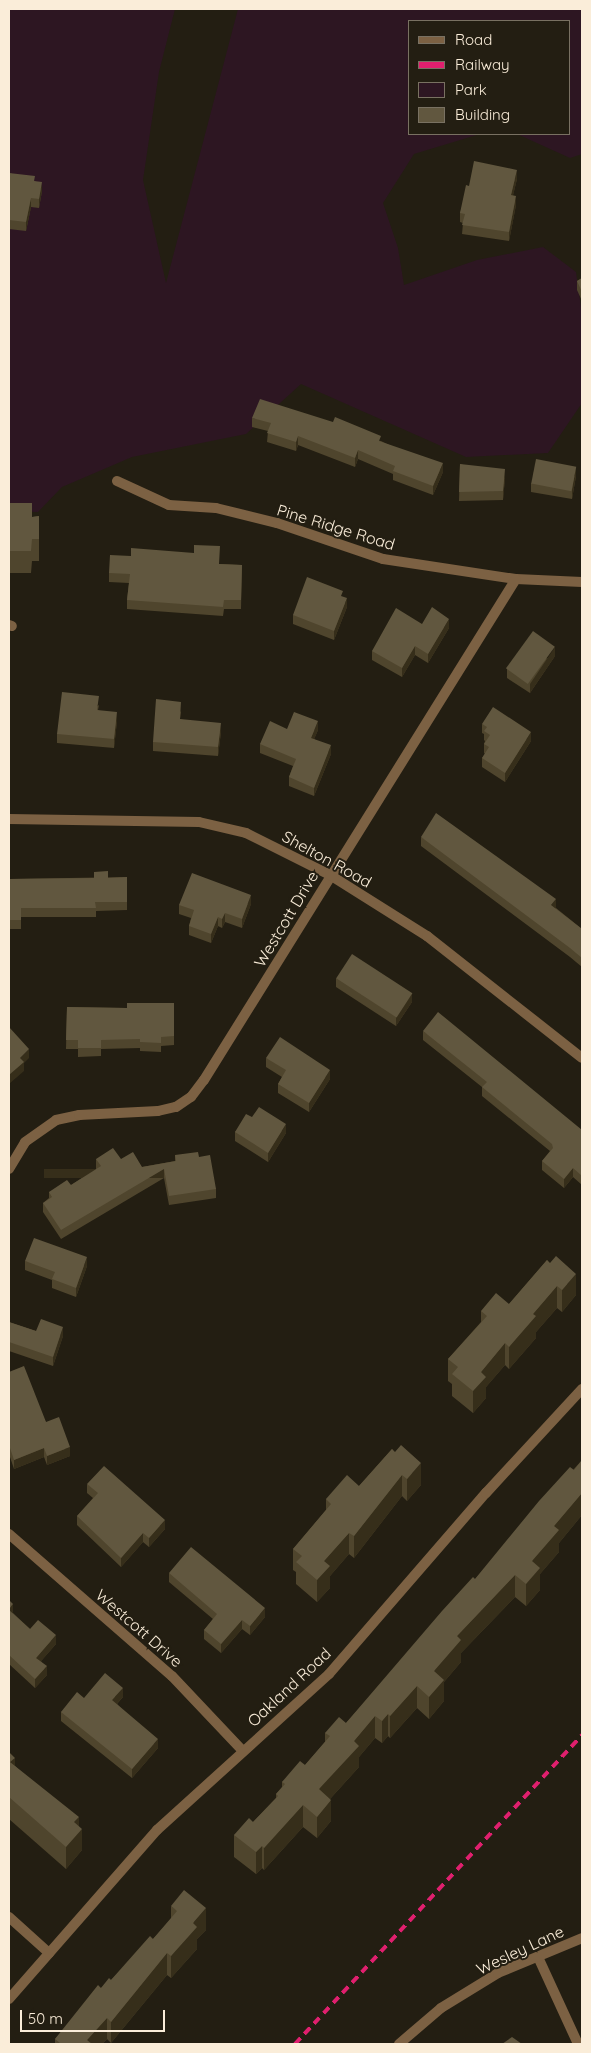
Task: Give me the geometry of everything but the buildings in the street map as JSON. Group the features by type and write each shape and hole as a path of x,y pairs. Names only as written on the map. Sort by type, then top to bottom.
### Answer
{"street":[{"name":"Pine Ridge Road","path":"117,481 170,505 216,508 277,523 383,559 516,579 582,582"},
{"name":"Westcott Drive","path":"9,1169 25,1142 56,1120 79,1115 158,1112 176,1107 191,1097 204,1080 516,579"},
{"name":"Shelton Road","path":"9,819 199,822 246,833 330,875 428,936 582,1058"},
{"name":"Oakland Road","path":"9,1998 157,1830 329,1674 474,1507 582,1389"},
{"name":"Westcott Drive","path":"9,1534 172,1676 243,1751"},
{"path":"9,1917 49,1953"},
{"name":"Wesley Lane","path":"399,2044 441,2008 498,1973 582,1938"},
{"path":"538,1957 578,2044"}],"green space":[{"path":"9,9 175,9 159,72 143,180 166,283 238,9 582,9 582,154 570,158 519,135 571,135 571,20 408,20 408,135 477,135 414,154 383,203 398,248 404,285 477,260 543,247 576,272 582,314 582,403 548,453 466,457 301,384 246,434 132,457 62,487 38,512 9,511"}],"railway":[{"path":"295,2044 582,1735"}]}
